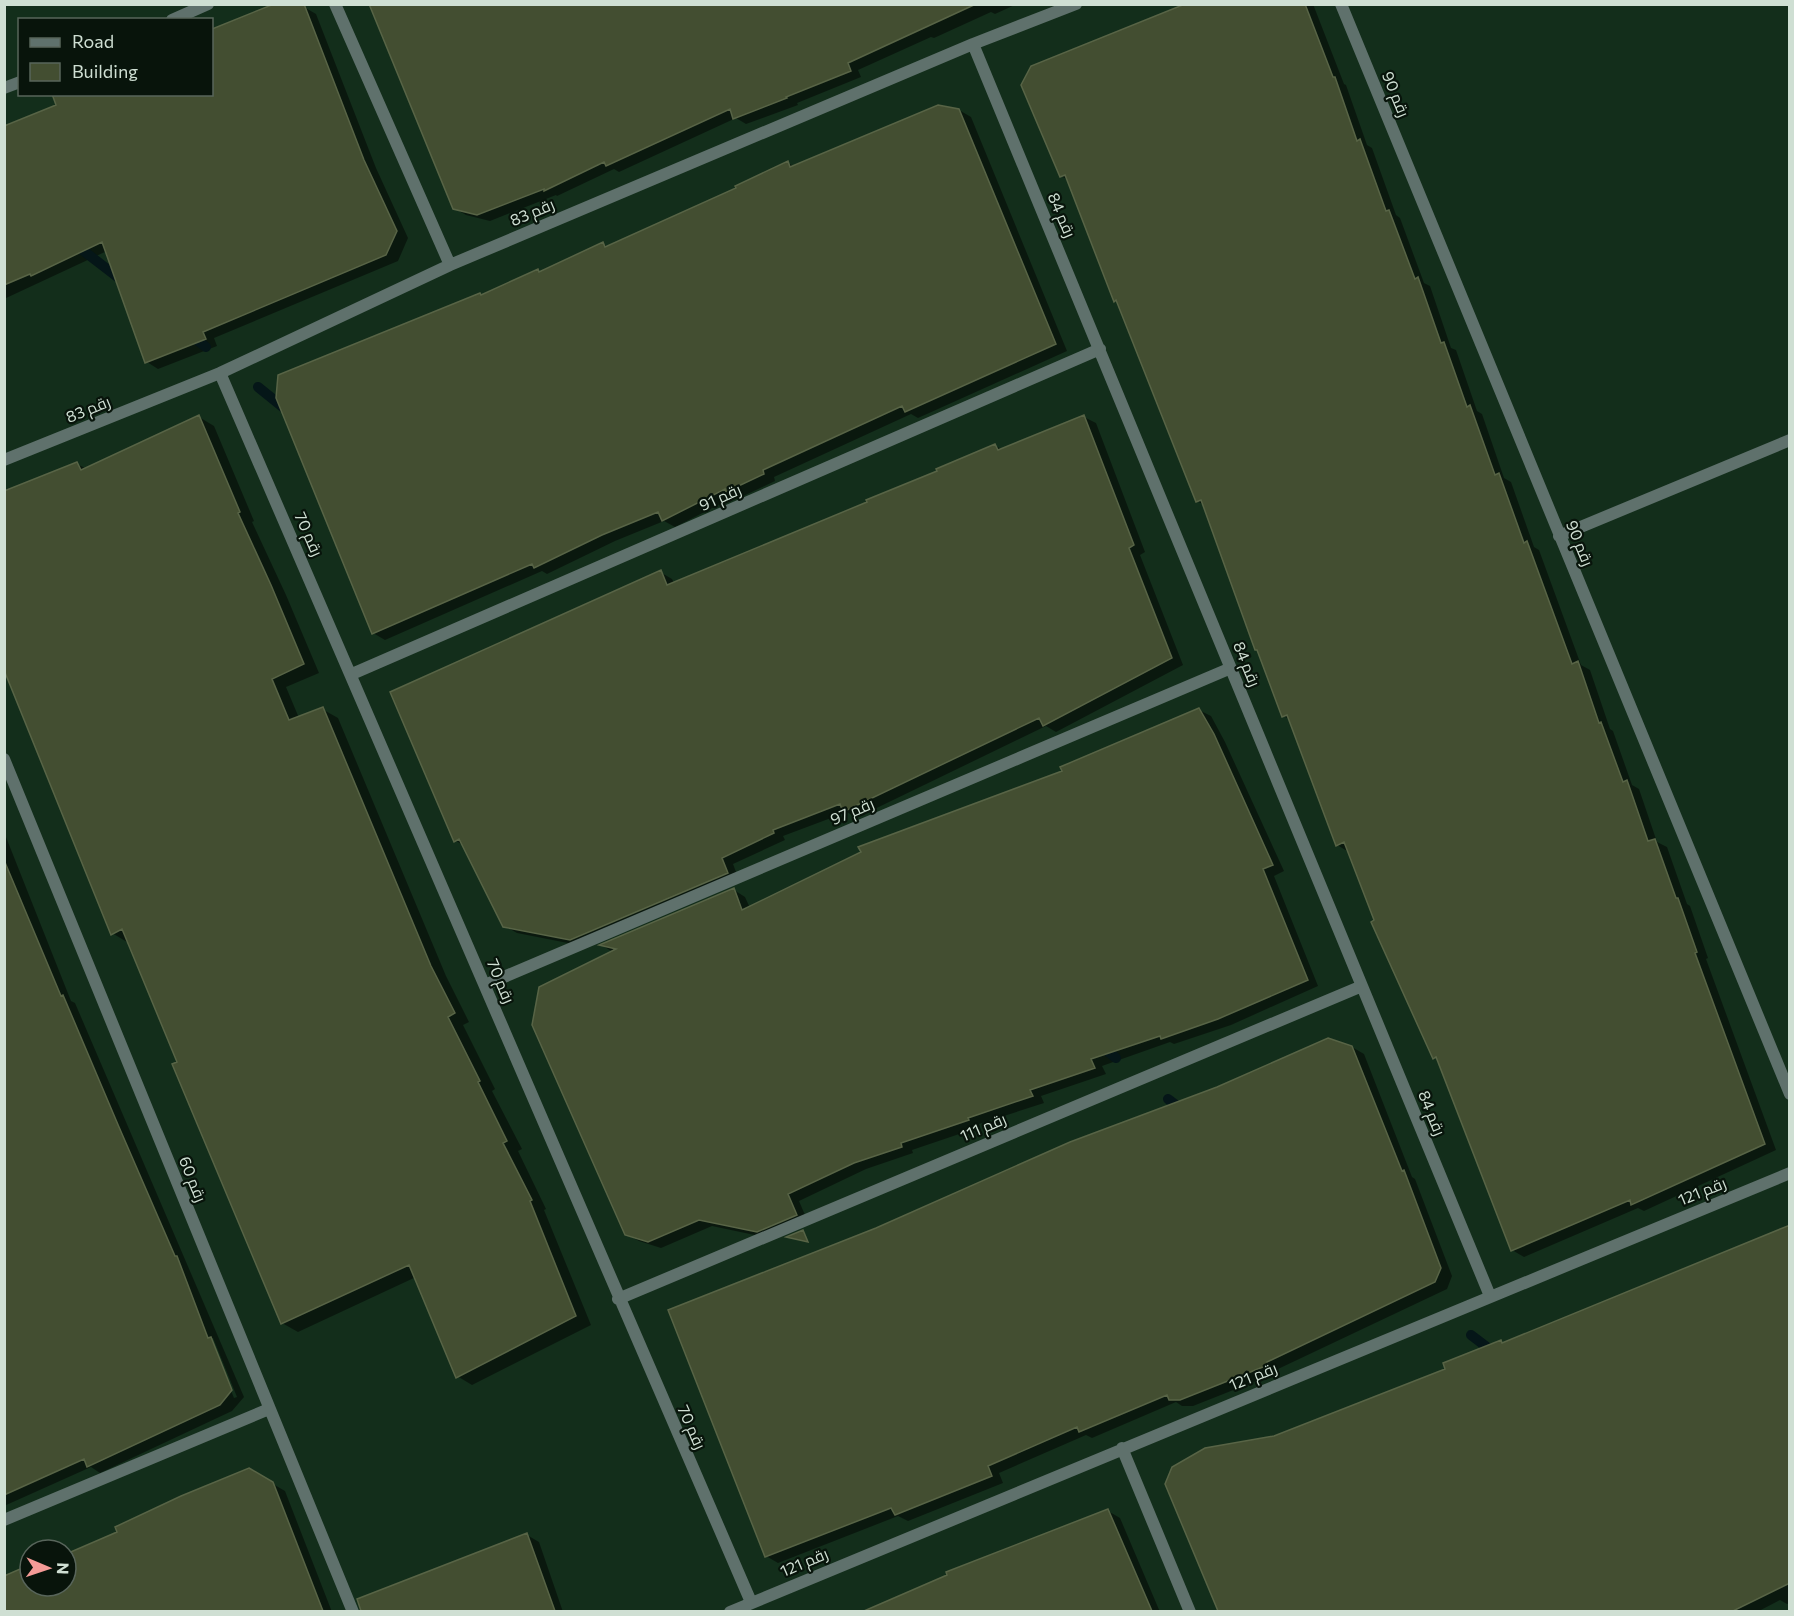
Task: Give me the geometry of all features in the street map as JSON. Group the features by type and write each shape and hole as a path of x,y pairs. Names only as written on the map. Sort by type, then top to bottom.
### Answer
{"street":[{"path":"176,18 208,4"},
{"path":"335,4 450,265"},
{"name":"رقم 83","path":"4,460 220,373 450,265 973,44 1076,4"},
{"name":"رقم 90","path":"1341,4 1790,1094"},
{"name":"رقم 84","path":"973,44 1490,1296"},
{"name":"رقم 91","path":"352,674 1100,349"},
{"name":"رقم 70","path":"220,373 352,674 618,1299 751,1602"},
{"path":"1559,536 1790,440"},
{"name":"رقم 97","path":"485,985 1231,668"},
{"name":"رقم 60","path":"4,759 353,1611"},
{"name":"رقم 111","path":"618,1299 1362,986"},
{"name":"رقم 121","path":"730,1611 1790,1173"},
{"path":"4,1520 269,1409"},
{"path":"1122,1448 1190,1611"}],"building":[{"path":"274,4 304,4 364,160 397,231 386,255 203,332 206,339 145,363 102,242 31,276 30,274 4,285 4,126 56,105 53,96 213,96 213,29"},
{"path":"369,4 976,4 848,63 851,71 733,119 730,109 606,166 604,162 544,191 544,189 477,215 453,209"},
{"path":"1185,4 1305,4 1333,77 1335,77 1357,141 1360,139 1386,211 1389,210 1415,279 1418,277 1441,343 1444,342 1467,407 1470,405 1495,475 1499,473 1524,543 1527,541 1572,664 1578,661 1599,723 1601,722 1623,782 1627,780 1648,841 1655,839 1765,1144 1631,1205 1630,1200 1511,1251 1436,1057 1433,1059 1371,922 1374,920 1344,842 1336,846 1287,715 1282,717 1257,650 1255,650 1201,500 1196,502 1065,175 1060,177 1021,85 1031,66"},
{"path":"938,105 959,109 1056,344 905,412 902,406 763,470 764,474 726,492 725,489 662,521 658,512 602,535 534,568 532,564 372,634 276,398 278,375 480,293 481,295 538,269 539,272 603,242 605,247 736,188 735,186 788,161 790,167"},
{"path":"199,415 240,512 238,513 304,664 272,679 289,720 323,707 431,966 455,1013 448,1017 507,1141 503,1143 532,1200 530,1201 576,1316 456,1378 409,1265 281,1324 172,1064 177,1062 122,929 111,935 4,670 4,491 77,462 81,470"},
{"path":"1084,415 1134,545 1129,548 1172,658 1043,726 1039,718 843,812 840,804 773,830 774,833 722,858 728,873 570,940 503,927 459,839 454,842 390,692 661,570 667,585 867,502 866,500 995,444 998,450"},
{"path":"1199,708 1214,734 1273,865 1263,869 1308,980 1218,1019 1161,1039 1160,1036 1091,1059 1095,1068 1030,1090 1033,1096 901,1143 902,1147 854,1163 788,1194 797,1215 757,1232 699,1220 648,1242 625,1235 532,1025 539,987 616,949 599,945 734,888 742,910 861,852 858,847 1062,771 1060,767"},
{"path":"4,860 61,996 63,995 175,1256 177,1256 208,1338 211,1337 232,1390 220,1405 87,1467 84,1459 4,1495"},
{"path":"1328,1038 1352,1046 1402,1171 1404,1170 1441,1268 1435,1282 1267,1362 1268,1365 1180,1400 1169,1400 1167,1395 1079,1432 1077,1427 988,1466 992,1476 895,1515 891,1508 765,1557 668,1310 876,1228 1070,1142 1217,1087"},
{"path":"1790,1225 1790,1583 1733,1611 1218,1611 1165,1484 1172,1467 1205,1448 1274,1436 1445,1369 1443,1363 1501,1340 1502,1343"},
{"path":"803,1230 808,1242 786,1237"},
{"path":"249,1468 273,1482 323,1611 4,1611 4,1576 18,1570 18,1598 78,1598 78,1549 117,1532 115,1527"},
{"path":"1108,1509 1152,1611 864,1611 947,1575 946,1572"},
{"path":"527,1533 555,1611 361,1611 357,1599"}],"waterway":[{"path":"72,242 124,282"},
{"path":"188,333 206,347"},
{"path":"258,387 289,412"},
{"path":"1100,1045 1116,1058"},
{"path":"1168,1099 1184,1111"},
{"path":"1471,1335 1496,1354"}]}
